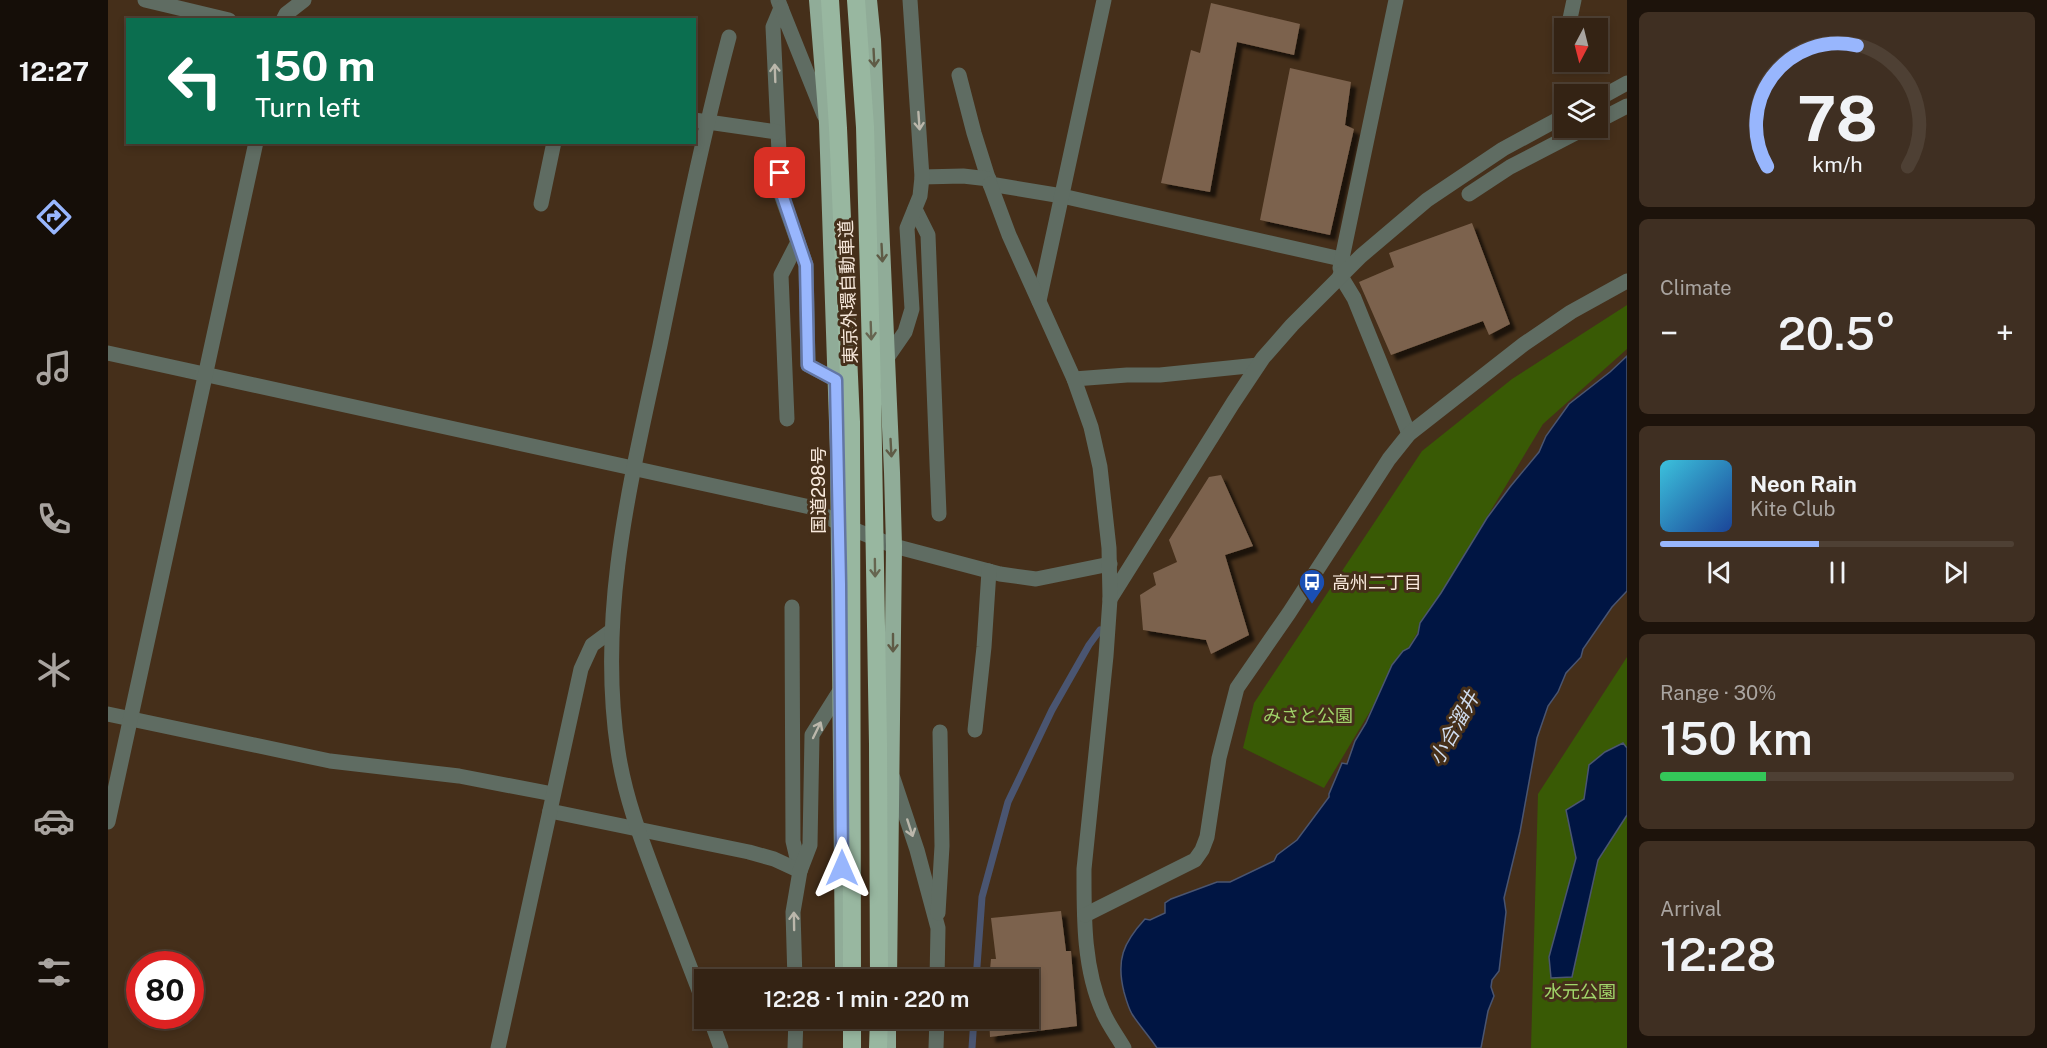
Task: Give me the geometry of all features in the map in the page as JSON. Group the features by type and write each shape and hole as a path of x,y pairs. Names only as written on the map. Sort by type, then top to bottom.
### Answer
{"highway":[{"name":"国道298号","path":"817,0 827,123 836,380 843,969"},
{"name":"東京外環自動車道","path":"830,0 851,422 852,969"},
{"name":"東京外環自動車道","path":"856,0 865,127 872,390 879,969"},
{"path":"869,0 894,546 889,969"},
{"path":"844,1029 844,1048"},
{"path":"852,1029 852,1048"},
{"path":"878,1048 879,1029"},
{"path":"888,1029 888,1048"}],"street":[{"path":"145,0 220,18"},
{"path":"284,18 285,14 303,0"},
{"path":"887,358 906,332 912,309 908,228 920,196 922,177 910,0"},
{"path":"1039,301 1104,0"},
{"path":"1396,0 1339,276 1354,297 1409,434"},
{"path":"1570,18 1574,0"},
{"path":"779,4 827,123"},
{"path":"779,4 773,27 782,194 806,265 808,365 836,380"},
{"path":"696,142 700,121 729,37"},
{"path":"959,75 974,134 1009,235 1074,379 1091,428 1100,467 1110,564 1110,599 1084,869 1085,915 1092,982 1103,1012 1124,1048"},
{"path":"1608,93 1627,83"},
{"path":"1608,116 1627,106"},
{"path":"700,121 777,132"},
{"path":"1110,599 1258,365 1292,325 1339,276 1427,200 1503,148 1554,121"},
{"path":"1468,194 1510,167 1566,138"},
{"path":"108,822 256,144"},
{"path":"541,204 554,144"},
{"path":"694,977 628,798 618,752 611,695 611,631 621,529 696,144"},
{"path":"922,177 963,176 1341,259"},
{"path":"915,209 928,235 939,514"},
{"path":"788,419 781,275 798,242"},
{"path":"1085,915 1195,860 1202,850 1207,837 1219,758 1237,688 1289,613 1389,459 1409,434 1524,344 1571,312 1627,280"},
{"path":"108,353 810,507 838,524 894,546 989,571 1035,579 1110,564"},
{"path":"1074,379 1160,375 1258,365"},
{"path":"975,730 989,571"},
{"path":"792,607 793,842 800,871"},
{"path":"498,1048 581,669 592,645 611,631"},
{"path":"795,969 793,912 800,871 810,845 812,735 841,689"},
{"path":"108,714 330,761 459,776 553,794"},
{"path":"937,969 942,846 940,732"},
{"path":"891,772 917,850 938,928"},
{"path":"550,811 749,852 774,859 800,871"},
{"path":"714,1029 721,1048"},
{"path":"795,1048 796,1029"},
{"path":"936,1029 936,1048"}],"green space":[{"name":"みさと公園","path":"1627,305 1627,349 1543,424 1324,788 1243,748 1254,703 1422,451 1512,379"},
{"name":"水元公園","path":"1627,657 1627,1048 1531,1048 1538,794"}],"water":[{"name":"小合溜井","path":"1627,356 1627,591 1612,607 1583,649 1581,657 1566,673 1558,692 1548,706 1537,738 1520,832 1504,898 1506,912 1499,971 1492,980 1491,987 1494,996 1488,1011 1481,1048 1157,1048 1132,1014 1124,992 1121,961 1131,936 1145,919 1150,920 1165,913 1165,903 1171,899 1217,882 1230,882 1274,861 1277,855 1297,840 1329,797 1342,763 1347,764 1355,741 1366,723 1392,665 1403,651 1409,648 1418,634 1420,623 1487,518 1539,452 1546,436 1569,404"},
{"path":"1623,743 1627,748 1627,815 1598,860 1572,977 1551,978 1549,957 1576,858 1566,810 1584,799 1589,765 1605,752"}],"building":[{"path":"1211,3 1300,24 1294,55 1237,42 1210,192 1161,183 1191,50 1200,53"},
{"path":"1290,68 1351,82 1345,125 1354,129 1330,235 1260,220"},
{"path":"1472,223 1510,324 1489,335 1483,321 1391,355 1359,282 1394,267 1389,253"},
{"path":"1221,475 1253,546 1225,555 1249,635 1211,654 1206,640 1143,630 1140,595 1156,585 1153,573 1177,562 1169,540 1209,477"},
{"path":"1061,911 1066,951 1071,951 1077,1026 990,1037 990,1029 1039,1029 1039,969 990,969 991,959 996,959 991,918"}],"waterway":[{"path":"977,969 982,897 1008,802 1052,710 1100,630"},
{"path":"972,1048 973,1029"}],"place":[{"name":"高州二丁目","path":"1312,605"}],"route":[{"path":"780,173 782,194 806,265 808,365 836,380 842,868"}]}
